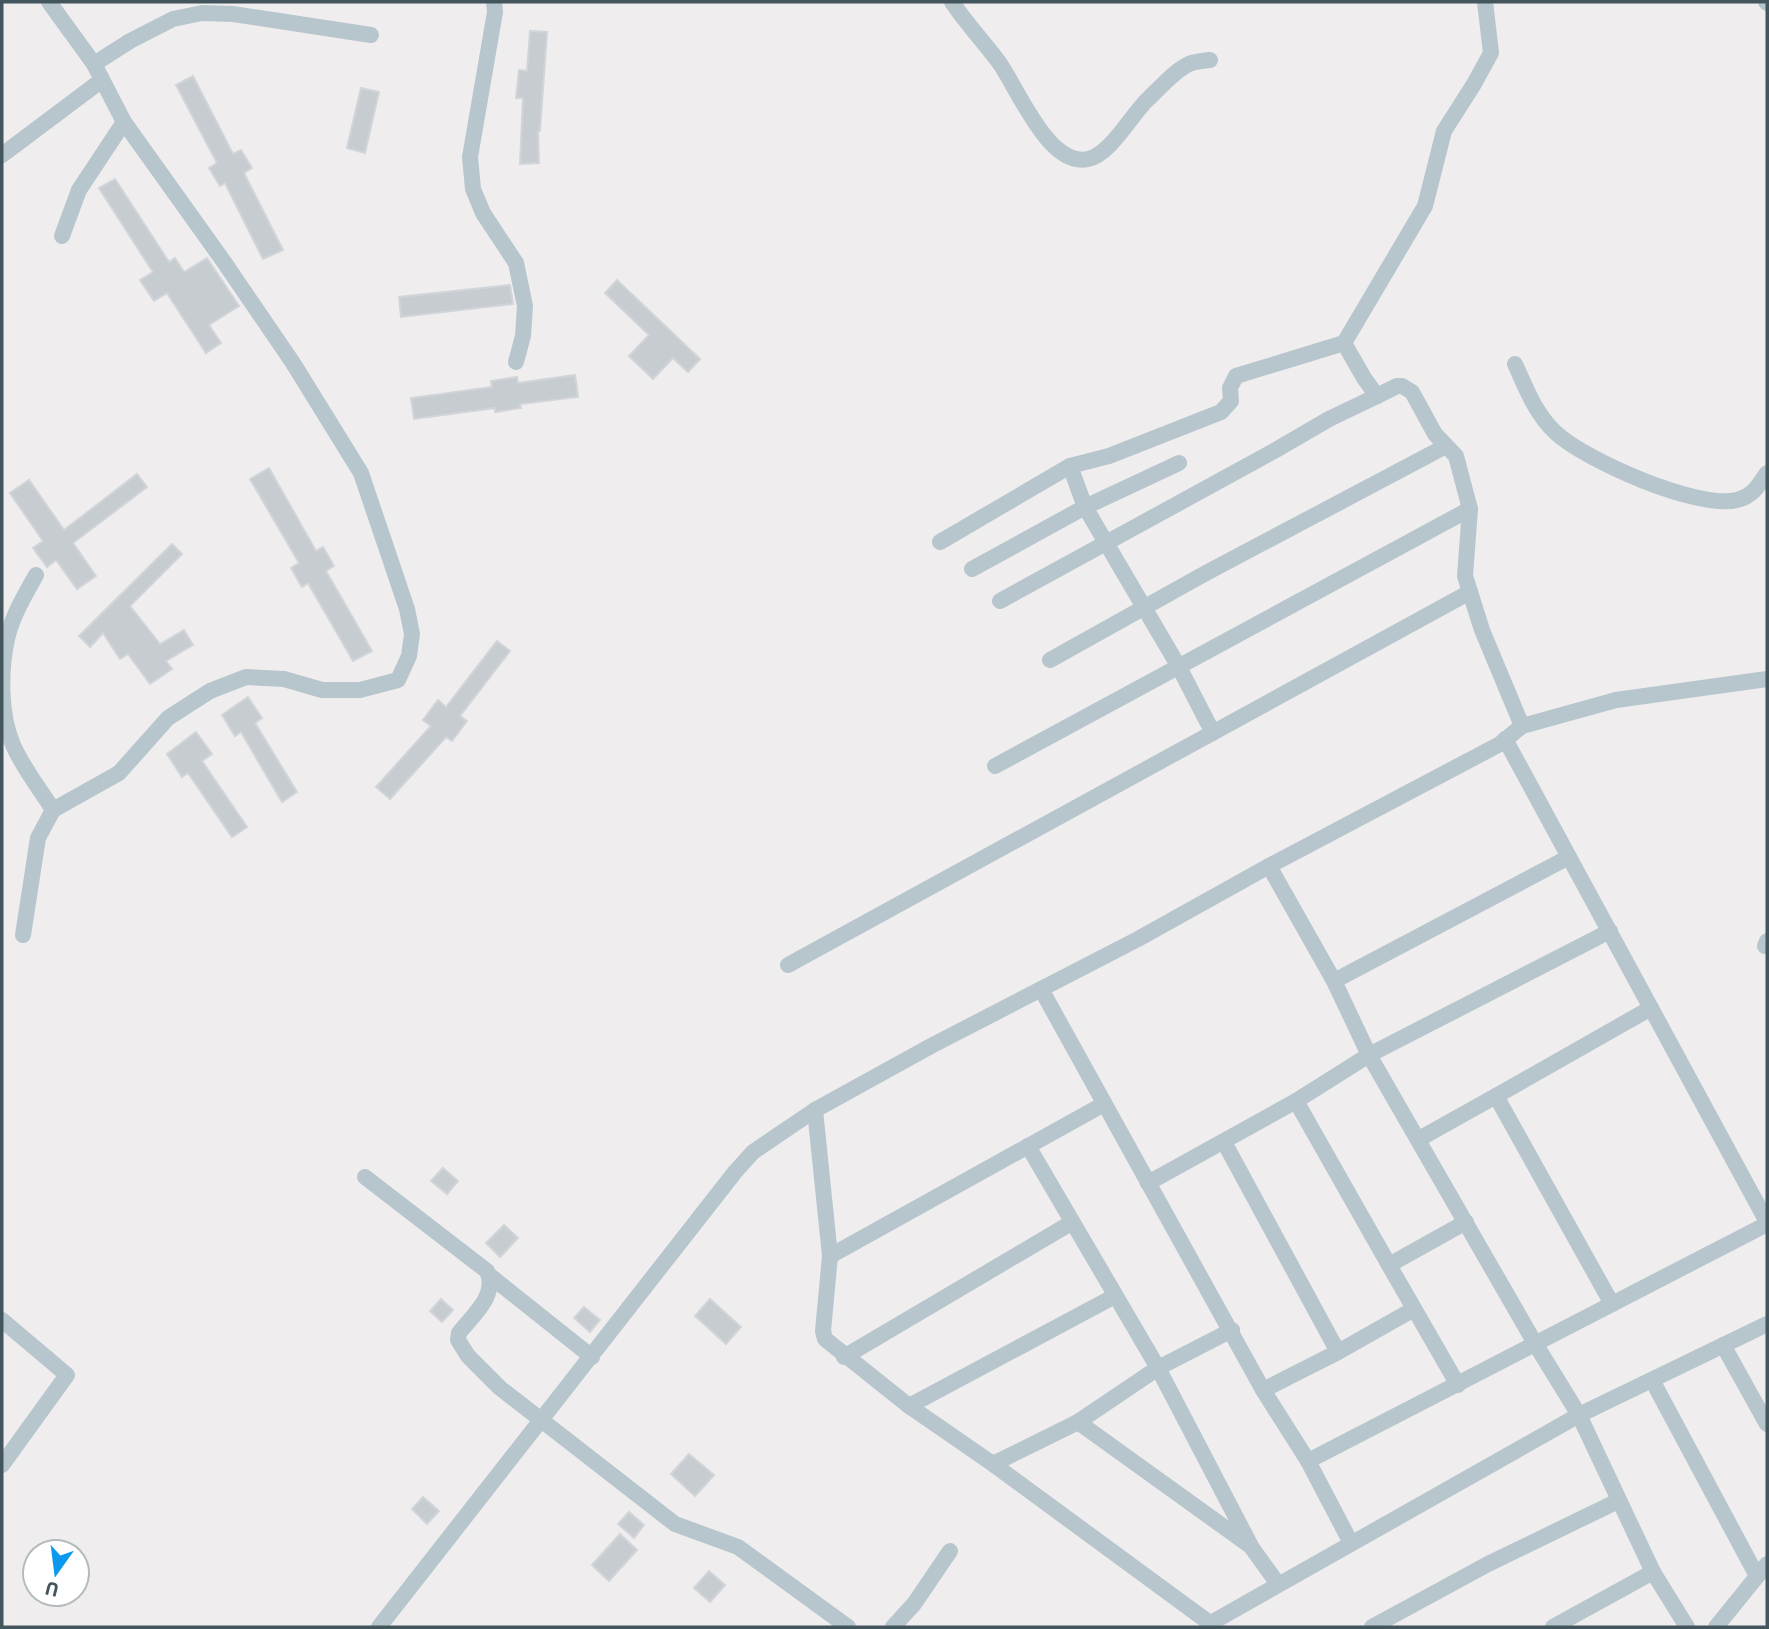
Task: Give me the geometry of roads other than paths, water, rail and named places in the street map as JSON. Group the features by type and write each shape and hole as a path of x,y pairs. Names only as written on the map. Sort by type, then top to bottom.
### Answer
{"street":[{"path":"23,935 38,838 53,810 119,773 168,718 210,691 246,677 284,679 322,690 360,690 389,684 398,680 402,672 409,656 412,634 407,609 361,473 293,363 124,122 94,64 49,2"},
{"path":"494,2 495,12 470,157 472,188 483,213 516,263 525,306 523,336 516,362"},
{"path":"952,2 973,33 998,62 1040,130 1061,153 1081,159 1099,154 1141,106 1189,63 1210,60"},
{"path":"940,542 1070,466 1119,452 1221,412 1231,401 1230,388 1236,376 1344,343 1425,206 1441,138 1491,52 1485,2"},
{"path":"94,64 130,41 173,19 202,13 233,14 371,35"},
{"path":"2,155 102,80"},
{"path":"62,236 79,190 124,122"},
{"path":"1344,343 1377,396"},
{"path":"1515,364 1537,412 1556,434 1589,456 1646,482 1700,500 1721,502 1753,494 1767,473"},
{"path":"1000,601 1329,419 1396,386 1407,388 1415,397 1435,434 1456,456 1470,509 1465,576 1482,630 1522,726"},
{"path":"1050,660 1215,568 1446,446"},
{"path":"972,569 1084,507 1179,463"},
{"path":"1070,466 1084,507 1179,667 1213,733"},
{"path":"995,766 1470,509"},
{"path":"36,575 20,602 7,638 3,669 3,708 13,744 53,810"},
{"path":"788,965 1470,592"},
{"path":"379,1627 542,1422 734,1172 753,1152 815,1110 931,1046 1138,939 1505,739 1522,726 1616,700 1767,679"},
{"path":"1308,1461 1767,1223 1505,739"},
{"path":"1334,981 1569,857"},
{"path":"1269,866 1334,981 1369,1055 1579,1415 1653,1572 1687,1627"},
{"path":"1148,1183 1296,1101 1369,1055 1609,931"},
{"path":"1041,989 1263,1390 1308,1461 1351,1543"},
{"path":"1419,1139 1651,1009"},
{"path":"1496,1096 1612,1304"},
{"path":"1296,1101 1458,1385"},
{"path":"830,1256 1104,1104"},
{"path":"815,1110 830,1256 823,1335 832,1347 909,1406 1213,1625 1278,1584 1579,1415 1767,1324"},
{"path":"1224,1142 1338,1352"},
{"path":"1028,1146 1158,1368 1252,1548 1278,1584"},
{"path":"365,1177 487,1271 592,1357"},
{"path":"1389,1265 1466,1222"},
{"path":"844,1357 1071,1223"},
{"path":"489,1275 489,1293 460,1334 458,1342 500,1388 675,1524 738,1547 848,1627"},
{"path":"909,1406 1115,1296"},
{"path":"1263,1390 1414,1309"},
{"path":"2,1320 67,1375 2,1465"},
{"path":"993,1464 1078,1422 1158,1368 1232,1330"},
{"path":"1723,1345 1767,1423"},
{"path":"1652,1380 1762,1570 1716,1627"},
{"path":"1078,1422 1252,1548"},
{"path":"1372,1627 1488,1564 1618,1501"},
{"path":"893,1627 914,1604 950,1551"},
{"path":"1553,1627 1653,1572"}]}
